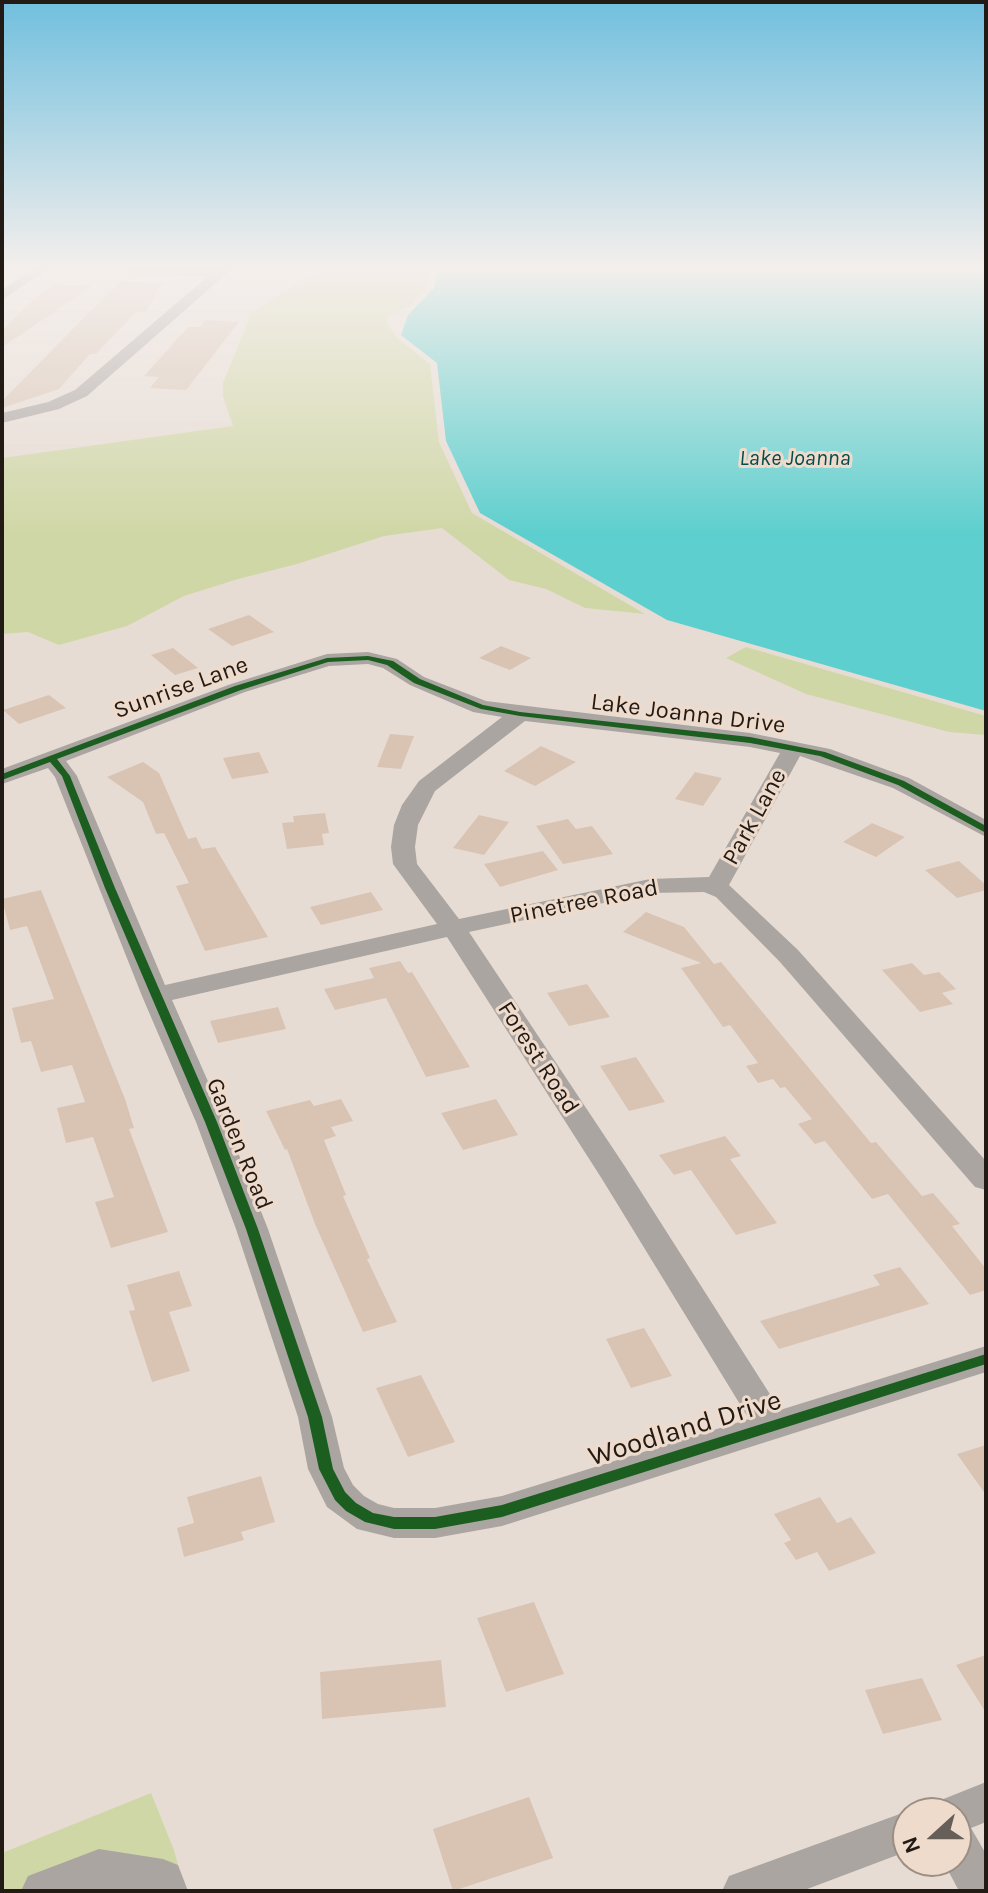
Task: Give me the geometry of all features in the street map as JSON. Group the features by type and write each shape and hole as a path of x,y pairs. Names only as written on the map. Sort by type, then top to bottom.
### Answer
{"street":[{"path":"2,418 53,406 81,393 123,357"},
{"name":"Sunrise Lane","path":"2,777 238,688 315,663 340,659 379,659"},
{"name":"Lake Joanna Drive","path":"379,659 451,697 520,714 794,748 854,765 901,783 986,830"},
{"name":"Forest Road","path":"520,714 427,786 414,805 406,825 403,847 405,864 454,929 613,1172 773,1428"},
{"name":"Park Lane","path":"716,886 794,748"},
{"name":"Garden Road","path":"52,758 66,776 155,996 211,1122 252,1229 315,1417 326,1469 340,1496 351,1507 370,1518 394,1523"},
{"name":"Pinetree Road","path":"155,996 650,886 689,883 716,886"},
{"path":"716,886 789,956 986,1180"},
{"name":"Woodland Drive","path":"394,1523 435,1523 502,1511 986,1359"},
{"path":"744,1891 892,1837"},
{"path":"43,1891 99,1870 163,1880 166,1891"},
{"path":"972,1871 983,1891"}],"green space":[{"path":"233,357 422,357 430,364 439,442 472,513 645,614 585,608 546,589 509,580 442,528 384,536 238,579 184,596 127,626 59,645 28,632 2,634 2,458 233,426 223,396 223,383"},
{"path":"746,647 986,716 986,735 949,732 806,694 726,658"},
{"path":"151,1793 174,1850 185,1891 2,1891 2,1853"}],"water":[{"name":"Lake Joanna","path":"430,357 986,357 986,711 667,620 480,513 446,441 437,363"}],"building":[{"path":"45,357 87,357 59,389 2,408 2,401"},
{"path":"161,357 211,357 186,390 150,388 159,377 144,376"},
{"path":"249,615 274,632 232,646 208,629"},
{"path":"501,646 531,658 510,670 479,658"},
{"path":"173,648 198,668 175,675 151,655"},
{"path":"49,695 66,708 19,724 3,710"},
{"path":"390,734 414,736 401,769 377,767"},
{"path":"541,746 576,762 535,786 504,771"},
{"path":"259,752 269,773 232,779 223,758"},
{"path":"143,762 159,773 188,839 196,837 202,849 215,847 268,937 205,951 176,886 189,883 164,833 156,834 143,802 107,777"},
{"path":"695,772 722,778 703,806 675,799"},
{"path":"325,813 329,833 322,834 324,845 287,849 282,823 294,822 293,816"},
{"path":"479,815 509,822 484,855 453,848"},
{"path":"568,819 576,829 592,826 613,854 563,864 536,826"},
{"path":"872,823 905,837 876,857 843,842"},
{"path":"543,851 558,870 500,887 484,864"},
{"path":"959,861 986,885 986,890 957,898 925,870"},
{"path":"41,890 125,1099 134,1128 129,1129 168,1232 111,1248 95,1202 114,1197 93,1137 66,1143 57,1108 85,1102 72,1065 41,1072 31,1041 21,1043 12,1008 54,999 27,926 10,930 2,899"},
{"path":"371,892 383,910 321,925 310,907"},
{"path":"646,912 684,927 714,964 721,962 871,1143 876,1142 922,1196 933,1193 960,1224 952,1226 986,1269 986,1290 970,1295 888,1194 872,1199 825,1141 815,1144 798,1124 812,1119 785,1087 780,1088 773,1079 758,1083 746,1066 758,1063 730,1025 723,1027 681,968 701,963 623,932"},
{"path":"400,961 408,973 412,972 470,1067 426,1077 386,998 335,1010 324,989 374,978 369,968"},
{"path":"912,963 924,975 939,972 956,989 942,993 953,1004 920,1012 882,970"},
{"path":"587,984 610,1017 569,1026 547,993"},
{"path":"278,1007 286,1029 218,1043 210,1021"},
{"path":"636,1057 665,1102 629,1111 600,1066"},
{"path":"341,1099 353,1121 331,1127 336,1136 324,1140 346,1195 343,1196 370,1258 367,1259 397,1322 363,1332 315,1224 287,1149 266,1111 310,1100 314,1106"},
{"path":"496,1099 518,1135 463,1150 441,1113"},
{"path":"725,1136 741,1156 730,1159 777,1223 736,1235 691,1170 674,1175 659,1155"},
{"path":"900,1267 929,1304 779,1349 760,1321 880,1285 873,1275"},
{"path":"179,1271 192,1306 169,1312 190,1371 152,1382 129,1311 135,1310 127,1285"},
{"path":"644,1328 672,1376 631,1388 606,1339"},
{"path":"421,1375 455,1442 408,1457 376,1388"},
{"path":"986,1445 986,1495 957,1454"},
{"path":"261,1476 275,1522 241,1532 244,1540 184,1557 177,1528 194,1523 187,1497"},
{"path":"820,1497 837,1523 851,1517 876,1553 829,1571 817,1552 796,1560 784,1543 791,1540 774,1514"},
{"path":"534,1602 564,1674 506,1692 477,1618"},
{"path":"986,1655 986,1713 956,1665"},
{"path":"441,1660 446,1707 322,1719 320,1672"},
{"path":"922,1678 942,1720 883,1734 865,1690"},
{"path":"529,1797 553,1858 453,1891 433,1829"}],"cycle path":[{"path":"2,777 238,688 327,660 368,658 390,663 417,681 481,707 750,740 822,754 901,783 986,830"},
{"path":"52,758 66,776 110,888 211,1122 252,1229 315,1417 326,1469 340,1496 351,1507 370,1518 394,1523 435,1523 502,1511 986,1359"}]}
